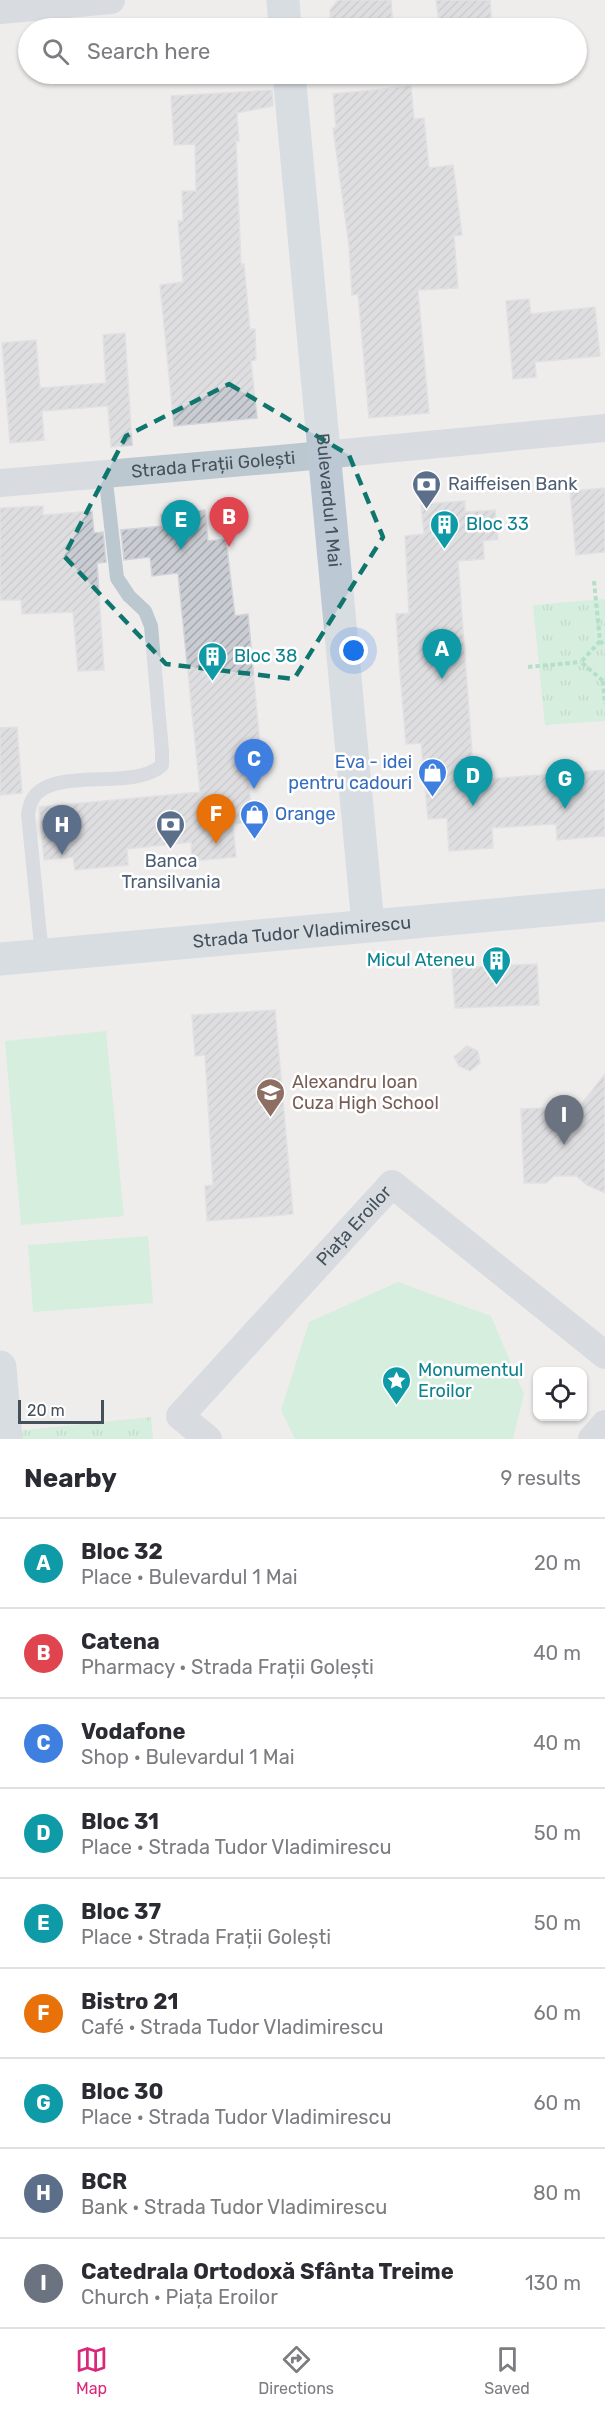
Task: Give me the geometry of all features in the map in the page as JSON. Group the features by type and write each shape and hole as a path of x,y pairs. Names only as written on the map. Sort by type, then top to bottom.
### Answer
{"street":[{"path":"0,10 111,0"},
{"path":"282,0 284,18"},
{"name":"Bulevardul 1 Mai","path":"291,84 368,925"},
{"name":"Strada Frații Golești","path":"0,483 605,428"},
{"name":"Strada Tudor Vladimirescu","path":"0,959 605,905"},
{"name":"Piața Eroilor","path":"208,1439 180,1416 392,1184 605,1355"},
{"path":"0,1367 4,1435"},
{"path":"592,1439 605,1424"}],"lane":[{"path":"42,955 28,814 32,799 47,787 63,782 139,776 154,773 162,765 151,626 145,611 125,591 117,578 105,473"}],"path":[{"path":"594,581 600,641 605,646"},
{"path":"528,667 581,662 600,641"},
{"path":"581,662 604,680 605,704"}],"highlighted area":[{"path":"229,384 349,455 383,537 294,679 166,664 64,556 126,436"}],"green space":[{"path":"605,599 605,721 545,725 533,605"},
{"path":"106,1031 124,1216 21,1225 5,1041"},
{"path":"148,1236 153,1303 33,1312 28,1245"},
{"path":"398,1282 491,1316 524,1394 513,1439 295,1439 281,1410 309,1322"},
{"path":"151,1417 153,1439 6,1439 6,1432"}],"building":[{"path":"338,0 391,0 392,18 330,18 330,10"},
{"path":"436,0 490,0 491,18 439,18"},
{"path":"411,86 414,119 424,118 429,168 453,165 462,235 454,236 458,288 418,290 429,413 369,418 358,294 352,295 349,246 333,128 336,128 333,94"},
{"path":"272,90 273,106 237,113 241,264 244,264 250,329 255,329 256,360 251,361 257,418 174,426 160,285 183,282 178,221 183,221 182,191 196,191 195,144 174,145 171,96"},
{"path":"529,299 531,314 595,307 600,356 535,362 536,377 513,379 506,301"},
{"path":"125,333 132,445 111,447 108,406 42,411 44,440 10,443 2,343 36,340 40,388 106,383 103,335"},
{"path":"605,488 605,552 576,555 570,491"},
{"path":"465,501 465,512 495,510 498,539 483,541 484,559 458,561 474,780 605,770 605,836 557,840 556,824 492,828 493,848 449,851 447,818 428,819 421,743 406,744 399,661 396,614 409,613 405,536 424,534 421,504"},
{"path":"43,506 43,515 92,511 94,533 103,532 106,562 97,563 104,670 78,671 73,612 22,614 21,600 0,600 0,508"},
{"path":"205,510 208,541 226,539 235,616 248,614 260,745 246,747 252,822 233,824 236,857 192,861 191,842 127,849 128,865 75,870 73,857 44,860 39,807 200,792 178,573 152,576 150,557 124,560 121,530 163,526 161,515"},
{"path":"17,727 22,793 0,795 0,728"},
{"name":"Micul Ateneu","path":"537,964 539,1005 455,1008 452,968"},
{"path":"275,1010 293,1214 207,1221 205,1186 213,1185 205,1055 195,1056 192,1015"},
{"path":"467,1046 478,1051 480,1063 470,1071 459,1066 454,1057"},
{"path":"605,1074 605,1193 587,1185 576,1176 554,1176 546,1183 524,1183 521,1109 544,1108 554,1115 576,1111"}],"place":[{"name":"Raiffeisen Bank","path":"427,510"},
{"name":"Catena","path":"229,547"},
{"name":"Bloc 37","path":"181,550"},
{"name":"Bloc 33","path":"445,550"},
{"name":"Bloc 32","path":"442,679"},
{"name":"Bloc 38","path":"213,682"},
{"name":"Vodafone","path":"254,789"},
{"name":"Eva - idei pentru cadouri","path":"433,798"},
{"name":"Bloc 31","path":"473,806"},
{"name":"Bloc 30","path":"565,809"},
{"name":"Orange","path":"254,840"},
{"name":"Bistro 21","path":"216,844"},
{"name":"Banca Transilvania","path":"171,850"},
{"name":"BCR","path":"62,855"},
{"name":"Micul Ateneu","path":"496,986"},
{"name":"Alexandru Ioan Cuza High School","path":"271,1118"},
{"name":"Catedrala Ortodoxă Sfânta Treime","path":"564,1145"},
{"name":"Monumentul Eroilor","path":"397,1406"}]}
